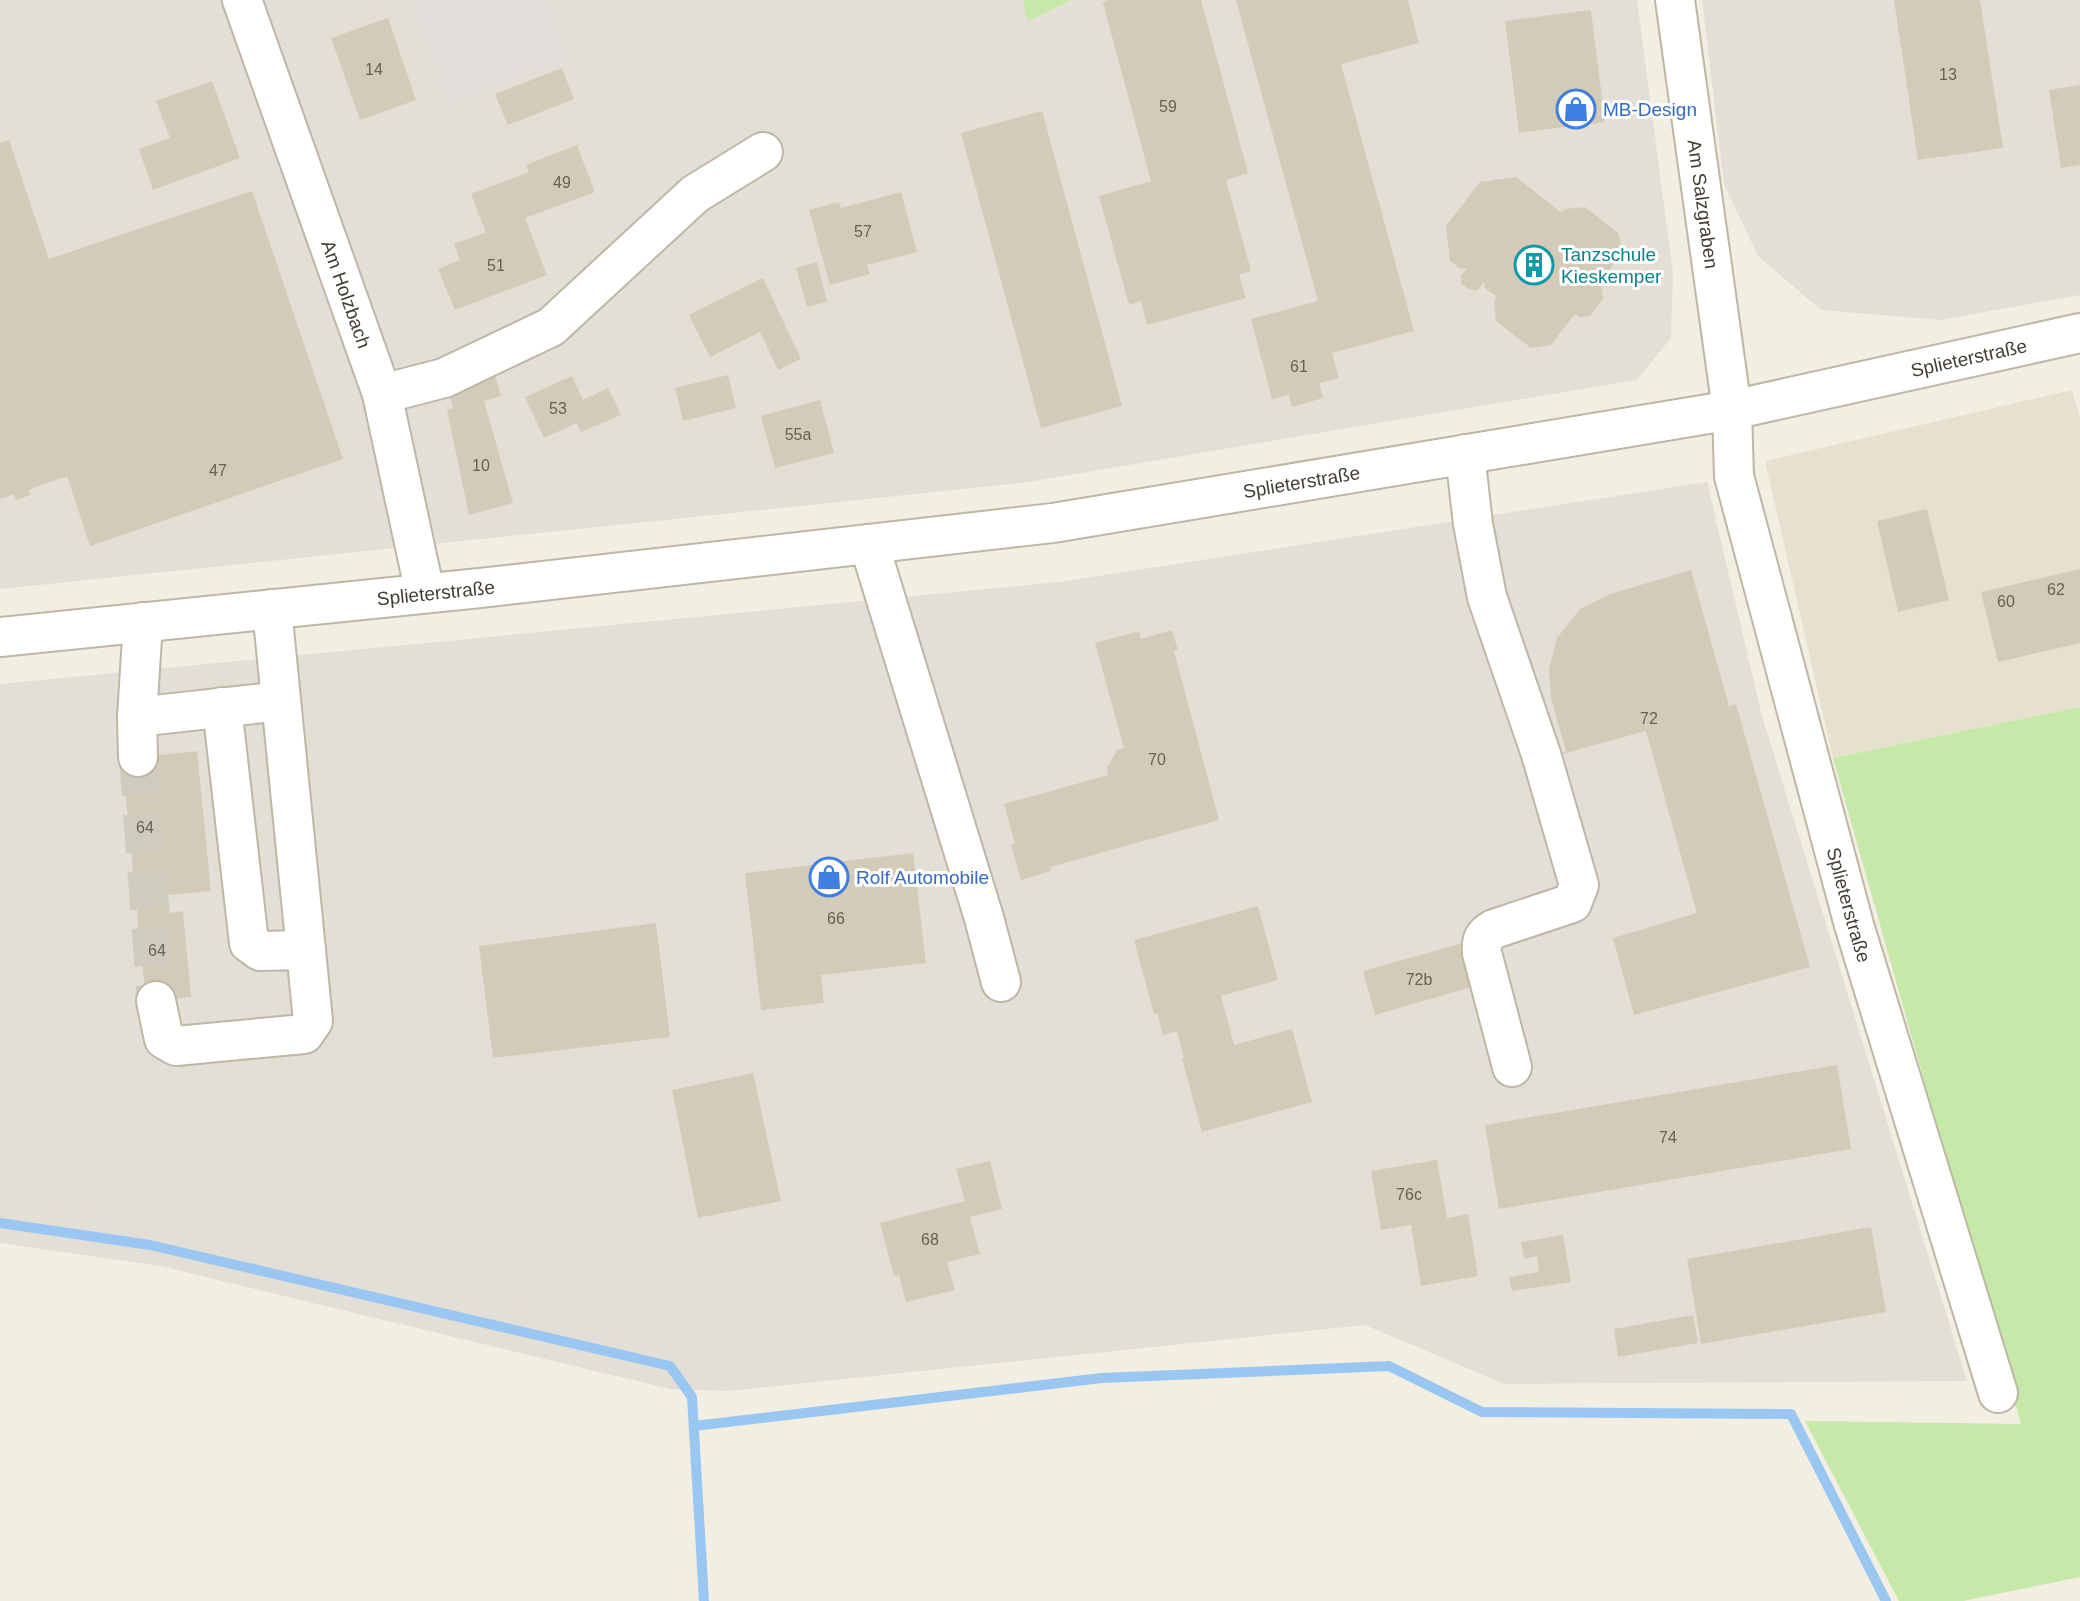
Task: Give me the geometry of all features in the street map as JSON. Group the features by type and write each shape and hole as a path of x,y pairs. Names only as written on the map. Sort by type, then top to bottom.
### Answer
{"street":[{"name":"Am Holzbach","path":"242,0 382,394 425,593"},
{"name":"Am Salzgraben","path":"1675,0 1732,410"},
{"path":"382,394 444,378 551,327 695,194 763,152"},
{"name":"Splieterstraße","path":"0,637 1053,523 1732,410 2080,332"},
{"name":"Splieterstraße","path":"1732,410 1734,476 1850,912 1998,1393"},
{"path":"1465,454 1473,524 1487,597 1541,754 1579,885 1572,903 1494,929 1481,941 1512,1067"},
{"path":"869,544 984,918 1001,982"},
{"path":"156,1001 164,1039 176,1046 304,1034 313,1020 272,609"},
{"path":"138,757 137,717 143,622"},
{"path":"137,717 281,701"},
{"path":"222,707 249,943 260,951 306,950"}],"shaded area":[{"path":"0,0 1023,0 1029,22 1071,0 1637,0 1673,273 1671,338 1637,380 1021,483 0,589"},
{"path":"411,0 545,0 568,60 450,104"},
{"path":"1702,0 2080,0 2080,295 1940,320 1821,310 1758,256 1724,184"},
{"path":"2072,390 2080,418 2080,707 1833,758 1765,461"},
{"path":"1707,482 1762,716 1967,1381 1504,1384 1365,1325 729,1391 670,1389 160,1266 0,1243 0,684 1059,582"}],"green space":[{"path":"1023,0 1071,0 1028,22"},
{"path":"2080,707 2080,1577 1963,1601 1899,1601 1805,1421 2021,1424 1833,758"}],"building":[{"path":"1108,0 1201,0 1248,173 1226,180 1251,271 1239,275 1246,298 1147,325 1141,301 1129,305 1099,196 1151,181 1103,3"},
{"path":"1236,0 1408,0 1419,43 1341,64 1414,331 1332,353 1339,378 1319,383 1323,398 1292,407 1289,395 1272,399 1251,319 1318,301"},
{"path":"1894,0 1980,0 2003,148 1918,160"},
{"path":"1591,10 1605,122 1519,133 1505,21"},
{"path":"388,18 416,100 360,120 331,38"},
{"path":"562,68 574,99 508,125 495,94"},
{"path":"212,81 240,158 153,190 139,149 170,138 156,101"},
{"path":"2080,85 2080,165 2061,168 2049,90"},
{"path":"1042,111 1122,406 1041,428 961,133"},
{"path":"9,140 49,259 252,191 343,459 90,546 67,476 28,490 30,495 16,500 14,494 0,499 0,143"},
{"path":"577,145 595,192 525,218 547,275 455,310 438,269 460,260 454,244 486,232 471,194 529,172 526,165"},
{"name":"Tanzschule Kieskemper","path":"1516,177 1562,213 1565,209 1585,207 1619,234 1622,254 1598,284 1602,288 1603,299 1590,316 1579,317 1575,314 1551,345 1531,348 1496,321 1494,301 1497,297 1485,288 1484,282 1478,290 1471,290 1461,284 1461,276 1467,268 1461,269 1450,261 1446,226 1480,182"},
{"path":"901,192 917,252 867,265 870,274 830,285 809,210 839,202 841,208"},
{"path":"817,262 827,302 807,307 796,268"},
{"path":"763,278 801,359 778,370 760,332 710,357 689,315"},
{"path":"728,375 736,408 683,421 675,388"},
{"path":"495,376 501,396 484,401 513,503 469,515 447,410 453,408 448,391 477,385"},
{"path":"572,376 583,400 608,388 621,415 581,432 577,423 544,438 525,397"},
{"path":"820,400 834,453 775,468 761,416"},
{"path":"1927,509 1949,600 1898,612 1877,521"},
{"path":"2080,569 2080,643 1998,662 1981,592"},
{"path":"1691,570 1729,706 1736,704 1810,967 1634,1015 1613,938 1697,913 1646,731 1562,754 1566,751 1551,698 1549,669 1557,638 1580,609 1610,594"},
{"path":"1172,630 1178,650 1174,651 1219,820 1050,867 1051,871 1021,880 1011,845 1015,844 1004,804 1108,775 1107,768 1117,750 1124,748 1095,643 1139,631 1141,639"},
{"path":"197,751 211,891 168,895 170,913 183,911 191,997 146,1002 122,759"},
{"path":"913,853 926,963 821,975 824,1003 761,1010 745,873"},
{"path":"1258,906 1278,980 1221,996 1234,1045 1292,1029 1312,1102 1202,1132 1177,1031 1163,1035 1157,1013 1154,1014 1134,940"},
{"path":"656,923 670,1037 493,1058 479,946"},
{"path":"1463,943 1475,986 1375,1015 1363,971"},
{"path":"1837,1065 1851,1149 1499,1209 1485,1125"},
{"path":"753,1073 781,1201 698,1218 672,1090"},
{"path":"1437,1160 1447,1218 1468,1214 1478,1276 1421,1286 1411,1225 1381,1230 1371,1171"},
{"path":"990,1161 1002,1209 970,1217 980,1254 947,1262 955,1290 906,1302 899,1275 894,1276 880,1223 965,1201 956,1169"},
{"path":"1871,1227 1886,1312 1701,1344 1687,1259"},
{"path":"1563,1235 1571,1282 1512,1291 1509,1277 1539,1272 1537,1256 1524,1259 1521,1242"},
{"path":"1693,1315 1698,1343 1618,1357 1614,1329"}],"waterway":[{"path":"0,1223 150,1245 670,1366 692,1397 704,1601"},
{"path":"694,1426 1102,1378 1389,1366 1482,1412 1791,1414 1886,1601"}],"tunnel":[{"path":"138,757 156,1001"}],"place":[{"name":"MB-Design","path":"1576,109"},
{"name":"Tanzschule Kieskemper","path":"1534,265"},
{"name":"Rolf Automobile","path":"829,877"}]}
